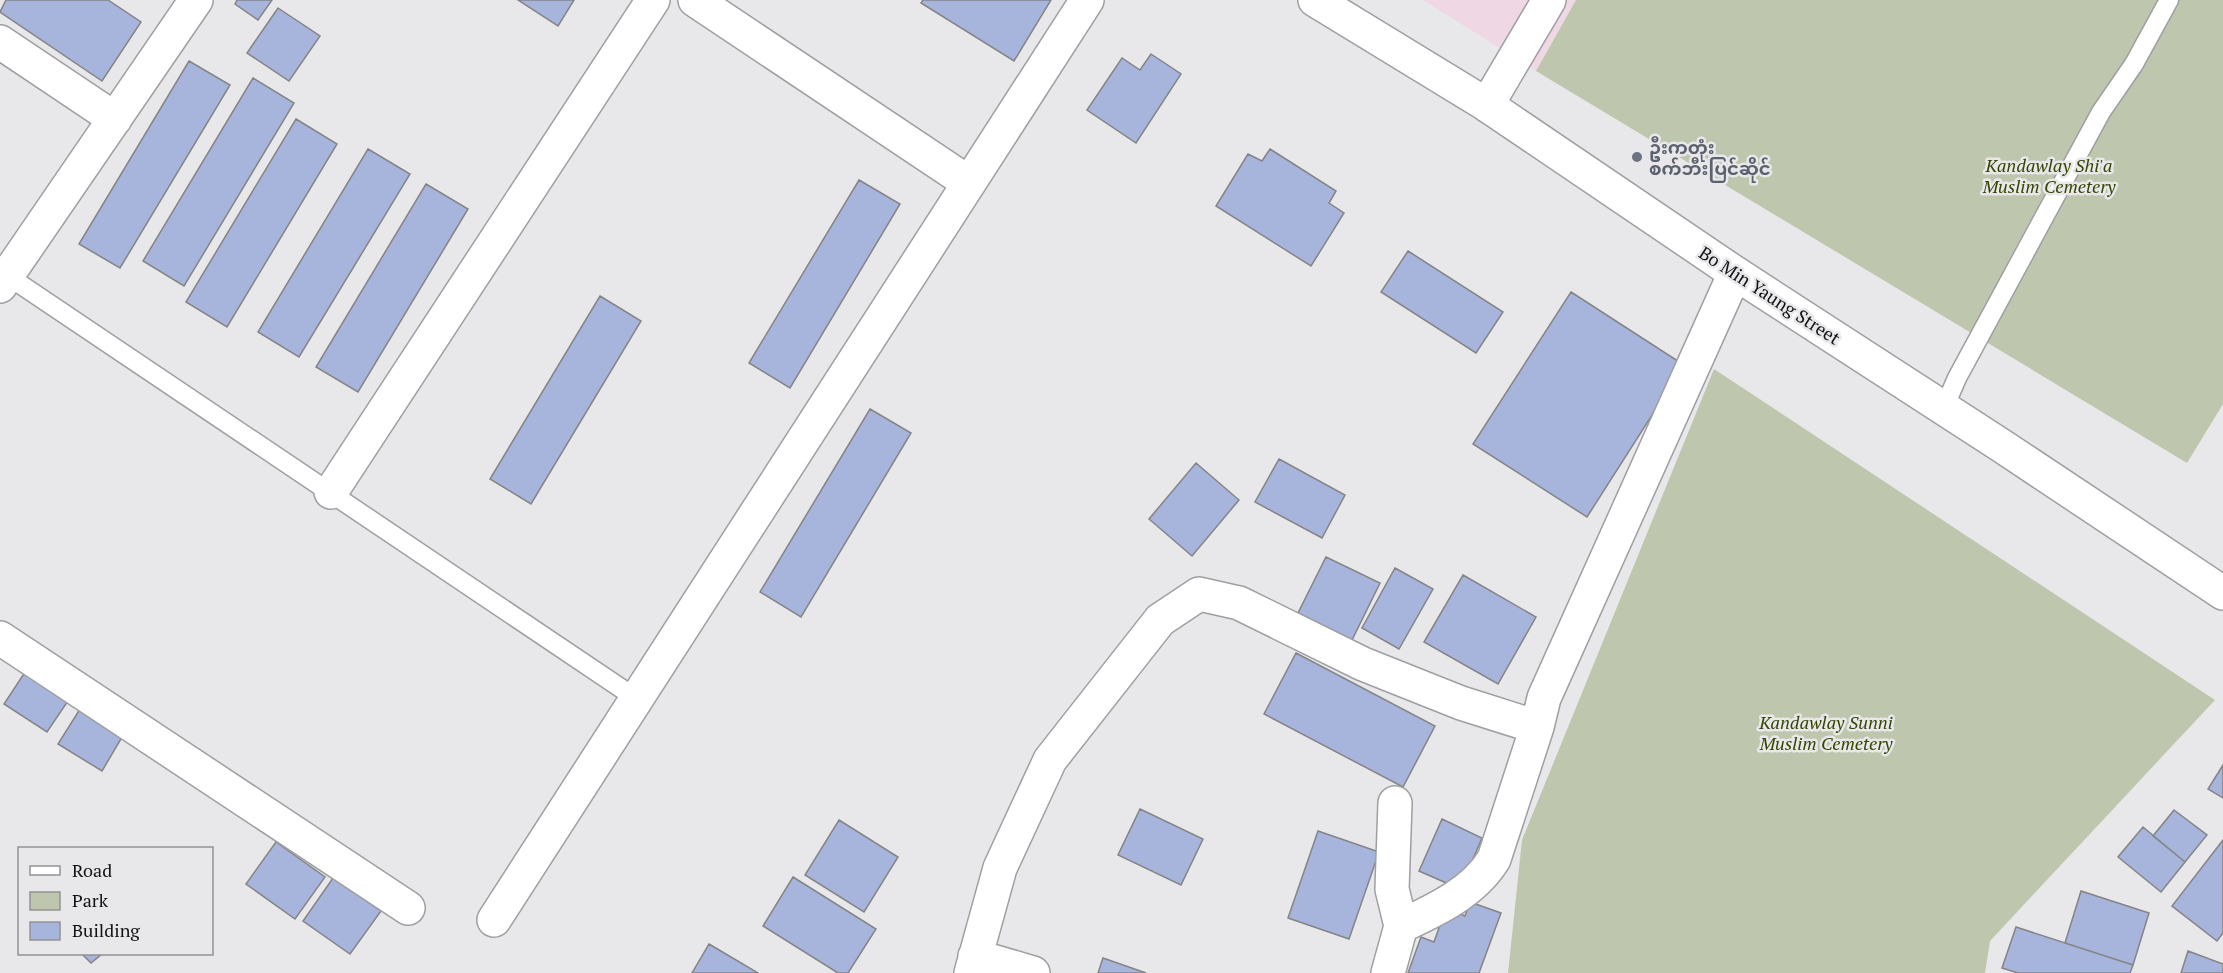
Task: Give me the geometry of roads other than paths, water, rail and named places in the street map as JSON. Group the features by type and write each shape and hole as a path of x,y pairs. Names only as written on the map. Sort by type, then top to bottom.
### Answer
{"street":[{"path":"4,281 196,0"},
{"path":"331,492 652,0"},
{"path":"695,0 969,183"},
{"path":"494,921 1087,0"},
{"name":"Bo Min Yaung Street","path":"1315,0 1487,105 1735,273 2223,593"},
{"path":"1487,105 1549,0"},
{"path":"0,42 115,119"},
{"path":"1401,926 1431,912 1460,894 1486,872 1494,858 1537,727 1544,698 1735,273"},
{"path":"1033,973 973,965 1000,868 1050,760 1160,620 1199,594 1239,603 1363,664 1461,703 1537,727"},
{"path":"0,638 408,908"},
{"path":"1389,973 1401,926 1392,888 1395,803"}],"lane":[{"path":"1944,408 1957,378 2101,112 2134,64 2169,0"},
{"path":"4,281 331,492 637,699"}],"place":[{"name":"ဦးကတုံး စက်ဘီးပြင်ဆိုင်","path":"1637,157"}],"park label":[{"name":"Kandawlay Shi'a Muslim Cemetery","path":"2049,175"},
{"name":"Kandawlay Sunni Muslim Cemetery","path":"1826,732"}]}
